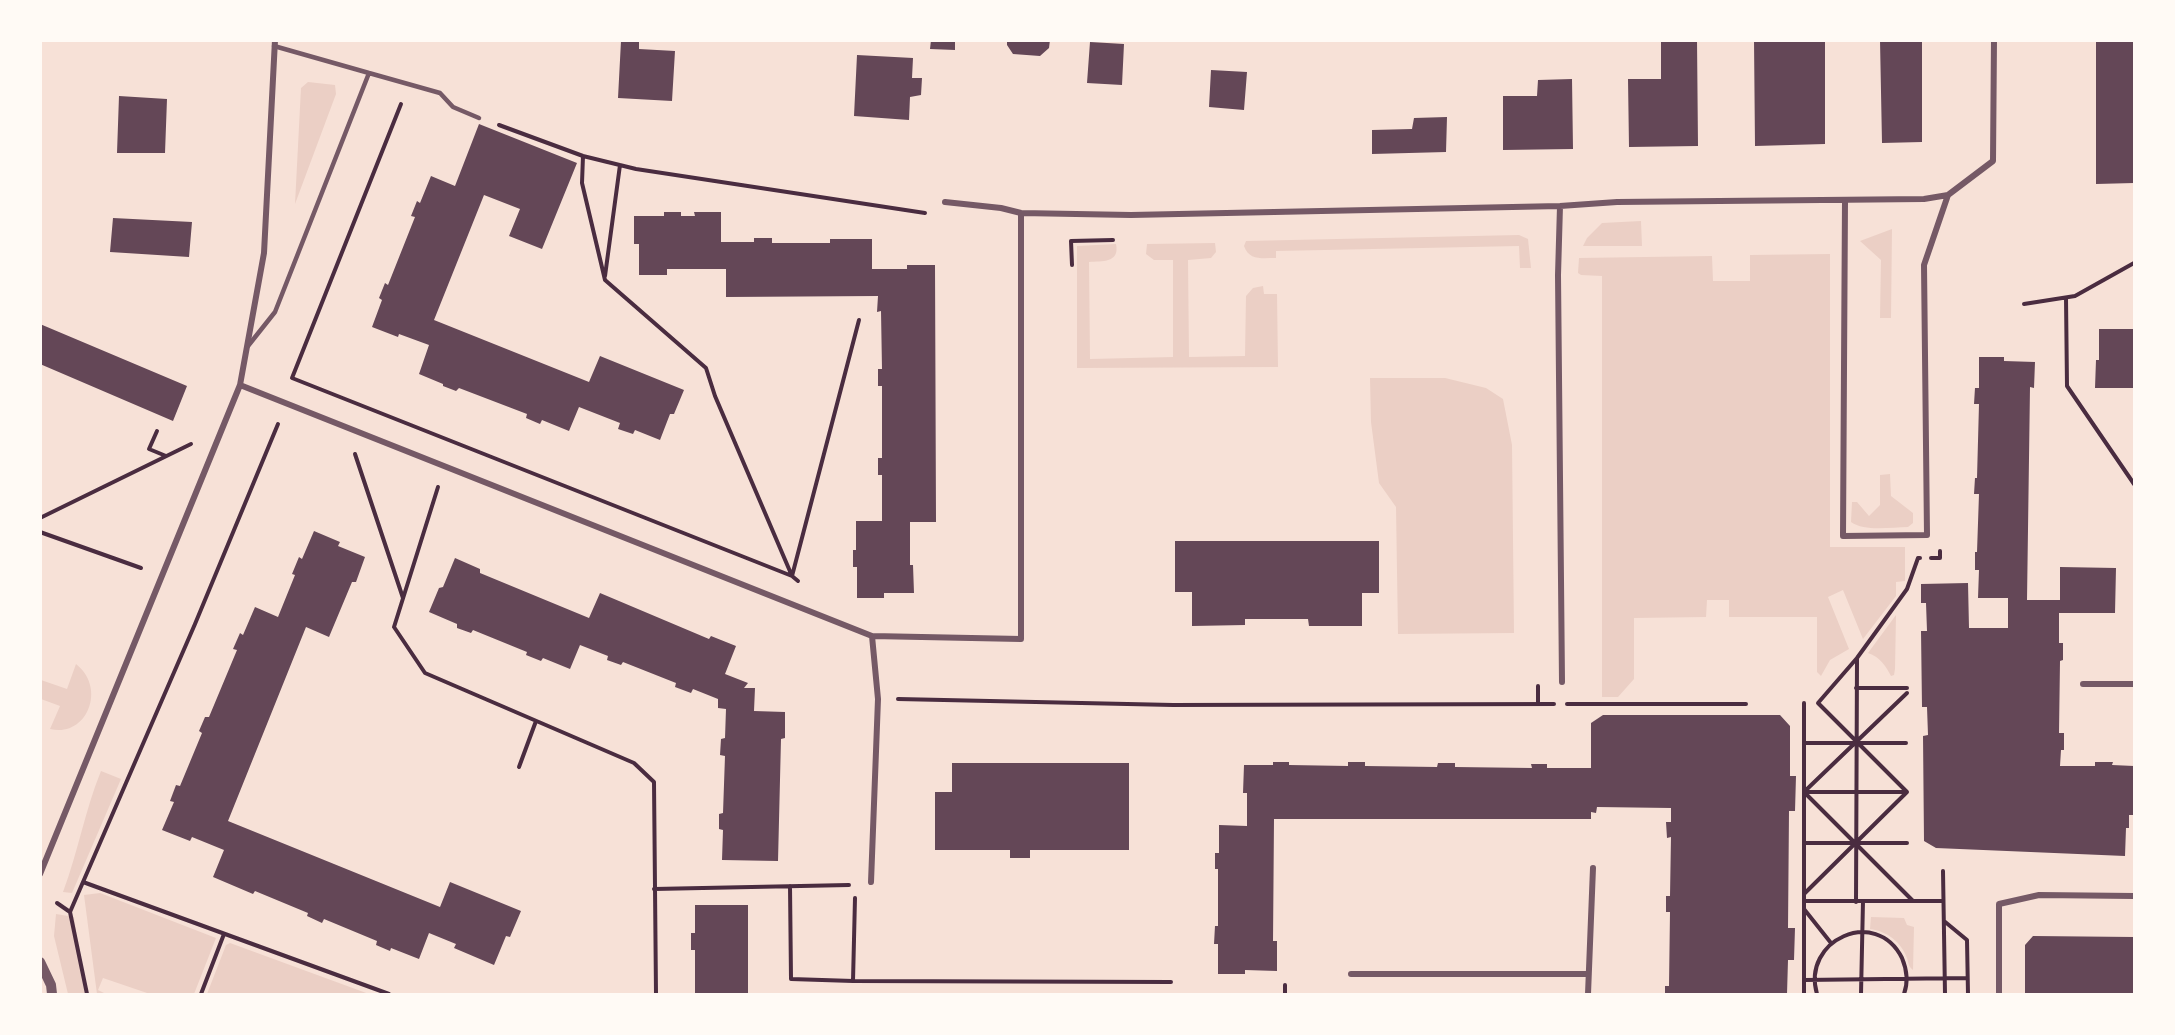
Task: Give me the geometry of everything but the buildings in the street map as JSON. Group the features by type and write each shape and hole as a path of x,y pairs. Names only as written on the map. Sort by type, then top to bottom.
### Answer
{"street":[{"path":"945,202 1001,208 1022,213 1131,215 1560,206 1617,202 1845,200 1924,198 1948,195 1993,161 1994,40"},
{"path":"40,873 240,385 264,252 275,43"},
{"path":"1845,200 1843,536 1927,535 1924,265 1948,195"},
{"path":"1560,206 1558,275 1562,682"},
{"path":"240,385 872,636 1021,639 1022,213"},
{"path":"872,636 878,699 872,882"},
{"path":"2083,684 2134,684"},
{"path":"1588,994 1593,868"},
{"path":"1999,994 1999,904 2039,895 2134,896"},
{"path":"40,962 51,985 52,994"},
{"path":"1351,974 1588,974"}],"lane":[{"path":"275,43 440,93 453,107 479,118"},
{"path":"247,348 275,312 369,73"}],"path":[{"path":"290,384 409,83"},
{"path":"479,118 583,156 620,165 935,215"},
{"path":"583,156 582,183 605,280 706,368 792,576"},
{"path":"605,280 620,165"},
{"path":"1072,265 1071,241 1113,240"},
{"path":"2024,304 2074,296 2134,263"},
{"path":"2066,298 2067,386 2134,484"},
{"path":"792,576 859,320"},
{"path":"292,378 792,576 800,582"},
{"path":"87,994 70,912 195,624 280,418"},
{"path":"346,428 403,598"},
{"path":"157,431 148,449 166,456"},
{"path":"453,440 394,627 425,673 634,763 654,782 656,994"},
{"path":"40,518 195,442"},
{"path":"40,532 163,576"},
{"path":"1906,792 1818,703 1857,658 1907,589 1918,558 1940,558 1940,548"},
{"path":"1856,902 1857,658"},
{"path":"1538,680 1538,704"},
{"path":"1804,792 1907,691 1856,688"},
{"path":"878,699 1173,705 1746,704"},
{"path":"1804,703 1804,994"},
{"path":"519,767 536,720"},
{"path":"1804,743 1906,743"},
{"path":"1804,792 1906,792"},
{"path":"1804,792 1913,901"},
{"path":"1804,894 1906,792"},
{"path":"1804,843 1907,843"},
{"path":"1943,871 1945,994"},
{"path":"83,882 389,994"},
{"path":"654,889 872,882"},
{"path":"790,886 791,979 1171,982"},
{"path":"1804,901 1943,901"},
{"path":"1861,994 1863,901"},
{"path":"57,903 70,912"},
{"path":"1804,909 1832,943"},
{"path":"1943,921 1967,940 1968,994"},
{"path":"1817,994 1814,980 1821,956 1832,943 1847,935 1862,932 1879,936 1893,946 1905,965 1907,979 1904,994"},
{"path":"201,994 224,934"},
{"path":"1804,980 1967,978"},
{"path":"1285,985 1285,994"}],"shaded area":[{"path":"308,82 335,85 336,94 295,204 301,88"},
{"path":"1641,221 1642,246 1583,246 1587,238 1602,223"},
{"path":"1892,229 1891,318 1880,318 1881,260 1860,241"},
{"path":"1519,235 1528,239 1531,268 1520,268 1519,246 1276,251 1276,258 1257,258 1249,254 1244,246 1246,241"},
{"path":"1215,243 1216,252 1211,258 1188,260 1189,357 1245,356 1246,296 1253,288 1263,286 1264,294 1277,294 1278,367 1077,368 1077,246 1116,244 1117,250 1113,258 1109,260 1089,262 1090,359 1173,357 1173,260 1154,260 1146,254 1147,244"},
{"path":"1830,254 1830,547 1905,547 1905,581 1896,582 1896,596 1863,639 1843,590 1828,597 1849,649 1830,660 1821,676 1817,672 1817,617 1729,617 1729,600 1707,600 1706,617 1634,618 1634,679 1618,697 1602,697 1602,276 1578,273 1579,258 1712,256 1713,281 1750,281 1750,255"},
{"path":"1370,378 1445,378 1486,388 1503,399 1512,445 1514,633 1398,634 1396,507 1379,483 1371,422"},
{"path":"1890,474 1891,496 1913,513 1913,523 1908,527 1878,528 1863,527 1851,522 1852,502 1857,502 1869,516 1880,505 1880,475"},
{"path":"1896,615 1895,669 1894,675 1891,676 1882,662 1868,653"},
{"path":"76,664 85,674 90,686 91,697 88,709 83,719 74,726 63,730 50,729 60,706 41,699 41,680 67,689"},
{"path":"101,771 121,779 72,893 63,892 90,801"},
{"path":"100,893 216,938 194,994 150,994 103,978 98,990 106,994 97,994 84,895"},
{"path":"56,914 74,917 85,994 68,994 54,936"},
{"path":"1871,917 1904,918 1907,925 1914,927 1913,970 1897,942 1882,932 1870,929"},
{"path":"230,943 369,994 207,994 226,945"}]}
